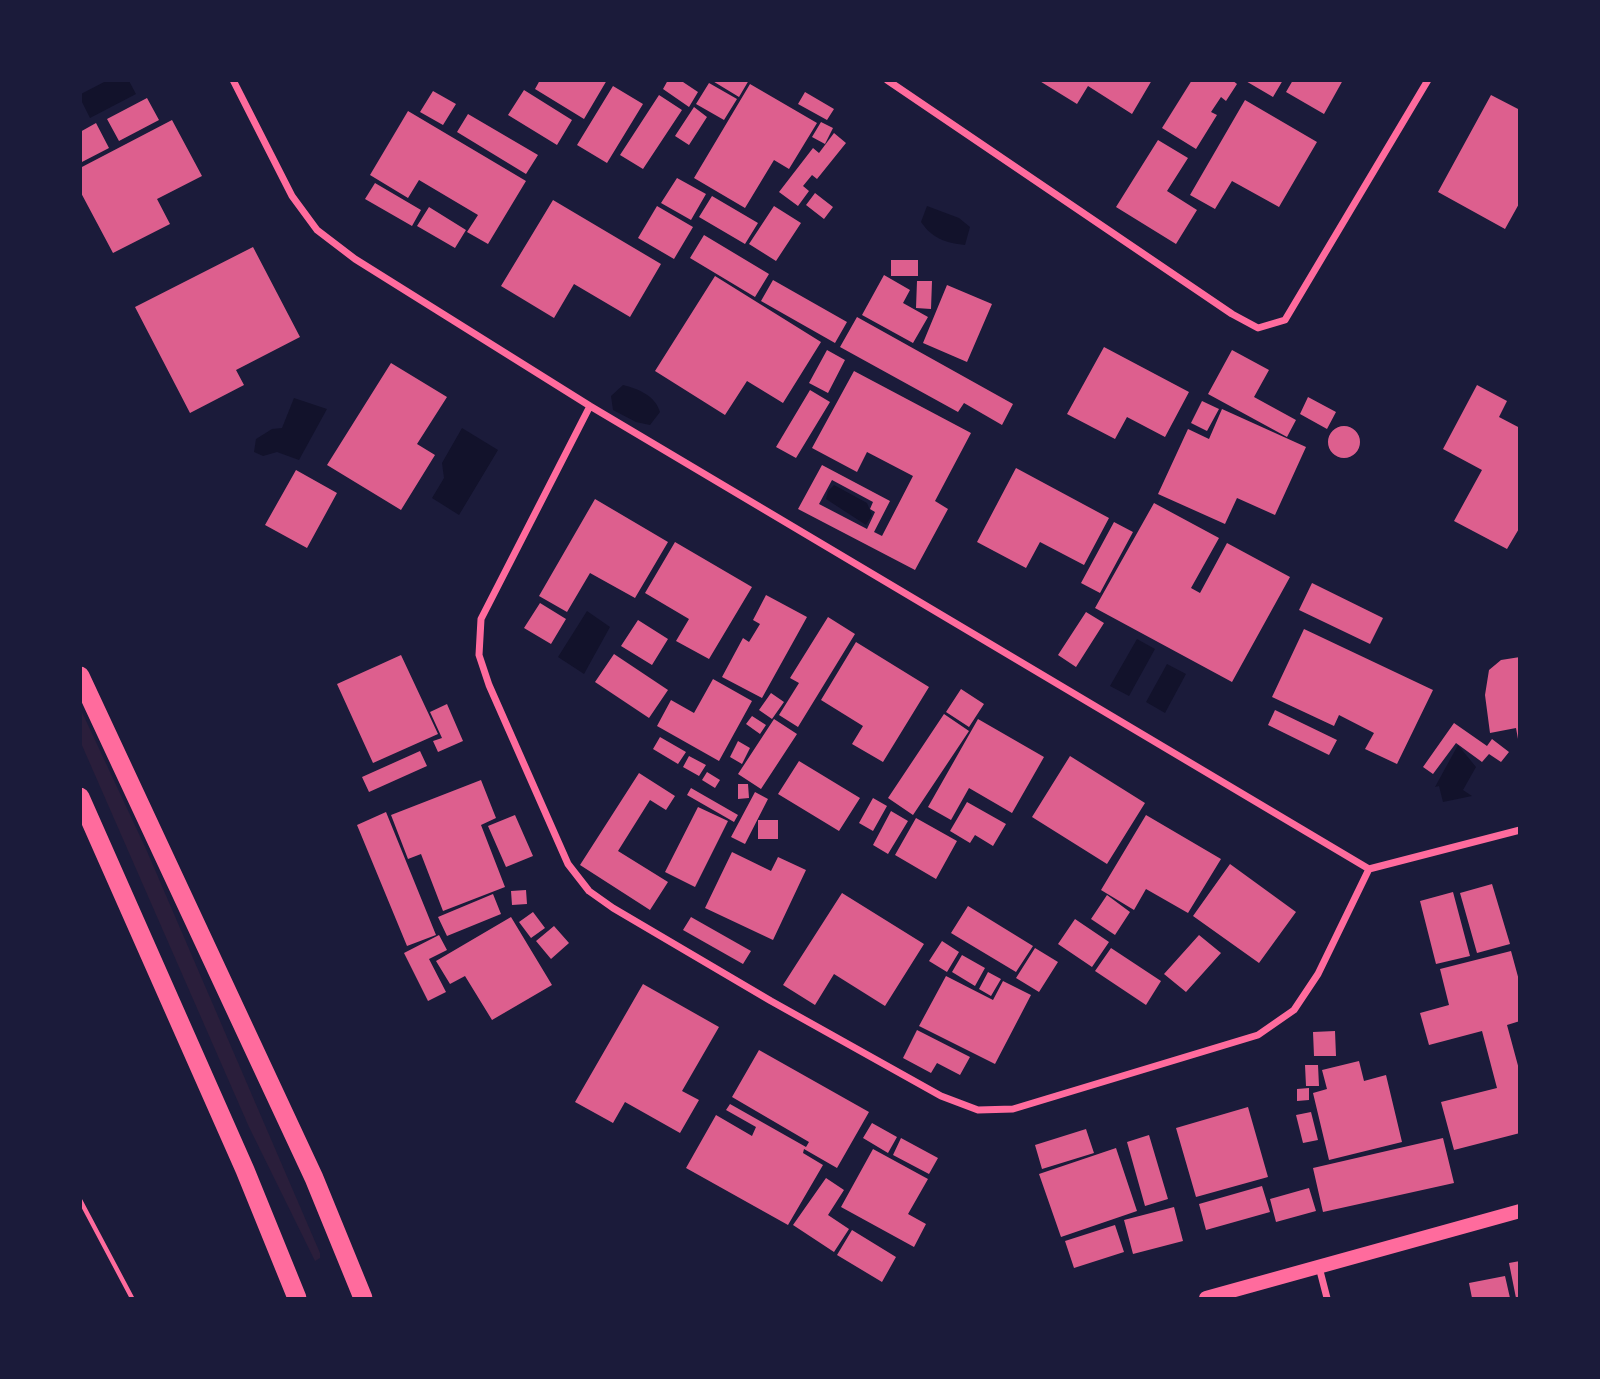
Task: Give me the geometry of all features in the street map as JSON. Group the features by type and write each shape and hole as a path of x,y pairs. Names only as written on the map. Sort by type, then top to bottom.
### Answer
{"highway":[{"path":"80,676 314,1178 363,1298"},
{"path":"80,797 245,1170 298,1298"}],"main road":[{"path":"1206,1298 1520,1211"}],"street":[{"path":"233,80 292,196 317,230 355,259 590,406 1369,869 1520,830"},
{"path":"887,80 1221,306 1258,328 1284,320 1428,80"},
{"path":"590,406 481,620 479,655 489,685 568,864 589,891 613,908 771,1001 941,1096 978,1110 1013,1109 1258,1035 1294,1010 1318,974 1369,869"},
{"path":"1319,1267 1327,1298"}],"path":[{"path":"80,1200 132,1298"}],"shaded area":[{"path":"106,81 129,81 136,94 90,118 81,100 81,94"},
{"path":"927,206 959,218 970,227 965,245 940,239 925,228 921,222"},
{"path":"623,385 645,394 658,406 660,412 650,425 636,422 613,410 611,396"},
{"path":"294,398 327,409 299,460 277,452 263,456 254,452 256,439 272,429 282,428"},
{"path":"462,428 498,450 459,515 432,498 444,478 442,463"},
{"path":"834,485 867,503 872,515 866,525 826,499 828,491"},
{"path":"587,611 610,627 584,674 558,657"},
{"path":"1137,639 1155,649 1129,696 1110,686"},
{"path":"1167,664 1186,674 1165,713 1146,702"},
{"path":"81,710 146,849 320,1253 320,1258 315,1261 249,1127 81,743"},
{"path":"1458,745 1476,767 1463,790 1472,796 1443,802 1439,786 1435,787"}],"building":[{"path":"540,80 607,80 584,119 535,89"},
{"path":"668,80 680,80 698,92 689,107 663,89"},
{"path":"711,80 749,80 739,97"},
{"path":"1038,80 1152,80 1132,114 1088,86 1077,104"},
{"path":"1192,80 1232,80 1237,84 1226,101 1221,97 1211,112 1217,115 1196,149 1162,128"},
{"path":"1244,80 1283,80 1273,97"},
{"path":"1293,80 1343,80 1324,114 1286,92"},
{"path":"709,83 737,99 724,120 696,104"},
{"path":"750,84 817,123 789,169 774,160 745,208 694,178"},
{"path":"613,86 643,104 607,163 577,145"},
{"path":"524,90 572,120 557,145 508,115"},
{"path":"433,91 456,104 443,125 420,112"},
{"path":"805,92 834,109 827,120 798,104"},
{"path":"659,95 682,110 643,169 620,155"},
{"path":"1491,95 1520,110 1520,202 1505,229 1438,192"},
{"path":"147,98 159,120 119,141 107,119"},
{"path":"1245,100 1317,142 1279,207 1232,181 1215,209 1190,195"},
{"path":"694,107 707,117 689,145 675,136"},
{"path":"408,111 526,181 488,244 467,232 478,215 419,180 408,198 370,175"},
{"path":"468,114 538,155 526,174 457,132"},
{"path":"172,120 202,176 157,199 170,224 113,253 80,191 80,168"},
{"path":"821,122 833,128 825,144 812,137"},
{"path":"96,123 109,148 80,163 80,132"},
{"path":"834,133 846,143 817,179 812,175 803,186 809,191 798,206 779,192 813,148 819,153"},
{"path":"1158,140 1188,158 1167,191 1197,210 1176,244 1116,207"},
{"path":"677,178 706,194 691,220 661,203"},
{"path":"375,183 421,210 412,226 365,199"},
{"path":"815,193 833,207 824,219 806,205"},
{"path":"712,196 758,223 745,244 699,217"},
{"path":"553,200 661,264 630,317 574,284 554,318 501,286"},
{"path":"657,206 693,227 674,259 638,238"},
{"path":"774,206 801,223 776,261 749,244"},
{"path":"429,207 466,230 455,248 417,226"},
{"path":"704,235 769,274 755,297 690,258"},
{"path":"253,247 300,337 236,370 244,385 190,413 135,307"},
{"path":"891,260 918,260 918,276 891,276"},
{"path":"884,275 910,290 903,303 928,317 913,343 862,315"},
{"path":"715,276 821,342 783,403 747,381 725,415 655,371"},
{"path":"773,280 847,322 835,343 761,301"},
{"path":"917,281 932,281 931,309 916,308"},
{"path":"947,285 992,304 967,362 923,343"},
{"path":"857,317 1013,404 1002,425 964,403 958,412 840,347"},
{"path":"1104,347 1189,392 1165,437 1127,417 1115,439 1067,414"},
{"path":"827,350 845,360 828,393 809,383"},
{"path":"1232,350 1269,370 1254,397 1296,420 1287,437 1208,394"},
{"path":"391,363 447,397 417,444 435,455 401,510 327,465"},
{"path":"854,371 971,433 935,501 948,509 915,570 798,509 822,465 890,501 874,532 882,536 913,476 867,452 857,472 812,448","holes":["832,480 873,502 870,509 875,512 867,529 819,504"]},
{"path":"1477,385 1507,401 1499,417 1520,428 1520,527 1507,549 1454,521 1482,470 1443,449"},
{"path":"810,390 830,402 796,458 776,447"},
{"path":"1308,397 1336,412 1327,429 1300,414"},
{"path":"1202,401 1219,409 1207,431 1191,423"},
{"path":"1222,409 1306,447 1275,515 1237,498 1225,524 1158,494 1188,429 1209,439"},
{"path":"1344,426 1355,431 1360,442 1355,453 1344,458 1333,453 1328,442 1333,431"},
{"path":"1016,468 1109,518 1084,565 1040,542 1026,568 977,542"},
{"path":"296,470 337,493 307,548 265,525"},
{"path":"595,499 668,542 635,598 590,573 567,612 539,596"},
{"path":"1154,503 1219,538 1191,588 1200,593 1227,543 1290,577 1232,682 1095,608"},
{"path":"1114,522 1133,532 1100,593 1081,583"},
{"path":"675,542 752,587 709,659 676,641 689,619 645,593"},
{"path":"1312,583 1383,618 1370,644 1299,610"},
{"path":"766,595 807,617 762,698 722,677 743,638 749,642 760,624 753,620"},
{"path":"540,603 566,619 551,644 524,628"},
{"path":"1086,612 1104,623 1076,667 1058,655"},
{"path":"828,617 855,634 798,727 779,715 799,683 790,678"},
{"path":"638,620 668,639 652,665 621,646"},
{"path":"1304,629 1433,690 1397,764 1365,749 1374,733 1339,715 1334,726 1272,697"},
{"path":"856,642 929,687 883,762 852,744 863,726 821,700"},
{"path":"614,654 668,690 649,718 595,682"},
{"path":"401,655 438,734 373,763 337,684"},
{"path":"1520,657 1518,739 1516,728 1490,733 1485,695 1489,670 1501,660"},
{"path":"713,679 752,701 719,761 657,726 671,700 694,713"},
{"path":"961,689 984,704 969,727 946,712"},
{"path":"771,693 784,702 772,719 759,710"},
{"path":"447,704 463,741 438,752 433,741 442,738 430,712"},
{"path":"1275,710 1337,740 1329,755 1268,725"},
{"path":"944,714 969,731 913,815 888,798"},
{"path":"752,716 766,725 760,734 746,724"},
{"path":"774,719 797,734 761,789 738,774"},
{"path":"978,719 1044,757 1012,813 969,788 951,820 928,807"},
{"path":"1454,723 1487,746 1492,739 1509,752 1501,762 1489,754 1482,762 1456,743 1433,774 1423,767"},
{"path":"660,737 686,752 678,764 653,749"},
{"path":"738,741 750,748 742,764 730,757"},
{"path":"420,751 427,766 369,792 362,777"},
{"path":"689,756 706,765 699,776 683,767"},
{"path":"1070,756 1145,803 1107,864 1032,817"},
{"path":"799,761 860,798 839,831 778,794"},
{"path":"707,772 720,780 715,788 702,780"},
{"path":"639,773 675,796 666,810 650,800 618,851 668,882 650,910 580,865"},
{"path":"481,780 496,818 481,825 505,887 443,911 421,854 408,859 391,815"},
{"path":"738,784 748,784 749,798 738,799"},
{"path":"691,788 738,815 734,822 687,795"},
{"path":"755,792 768,799 745,844 731,837"},
{"path":"873,798 887,806 873,831 859,823"},
{"path":"967,802 1006,824 993,846 975,835 970,843 950,831"},
{"path":"698,807 728,821 695,887 665,872"},
{"path":"891,811 908,821 888,854 873,845"},
{"path":"386,812 436,935 407,946 357,825"},
{"path":"515,815 533,856 506,867 488,826"},
{"path":"1146,815 1221,859 1188,913 1146,889 1134,910 1101,890"},
{"path":"916,818 957,841 936,879 895,855"},
{"path":"758,820 778,820 778,839 758,839"},
{"path":"732,852 771,871 778,857 806,870 773,940 705,908"},
{"path":"1230,864 1296,912 1259,963 1193,916"},
{"path":"1492,884 1510,944 1477,953 1460,893"},
{"path":"526,890 527,904 512,905 511,891"},
{"path":"1453,892 1470,956 1436,964 1420,901"},
{"path":"842,893 924,944 885,1006 834,974 815,1005 783,985"},
{"path":"493,894 501,914 447,936 438,917"},
{"path":"1107,895 1130,912 1115,935 1091,919"},
{"path":"968,906 1033,946 1016,972 951,933"},
{"path":"533,912 545,928 531,938 519,922"},
{"path":"511,917 552,985 492,1020 465,976 450,984 436,961"},
{"path":"691,917 751,951 743,964 683,930"},
{"path":"1075,919 1109,942 1092,967 1058,944"},
{"path":"554,926 569,943 551,959 536,941"},
{"path":"439,935 447,950 429,959 446,992 428,1001 404,953"},
{"path":"1199,935 1221,953 1186,992 1164,974"},
{"path":"942,941 959,952 947,972 929,961"},
{"path":"1035,948 1058,962 1039,992 1016,978"},
{"path":"1111,948 1161,981 1146,1005 1095,971"},
{"path":"1511,951 1520,984 1520,1021 1507,1025 1520,1073 1520,1133 1454,1150 1441,1102 1497,1088 1482,1031 1429,1045 1420,1013 1449,1005 1440,969"},
{"path":"962,955 985,968 975,986 952,972"},
{"path":"988,972 1001,979 991,996 979,989"},
{"path":"946,976 993,1000 1003,981 1031,995 995,1064 919,1026"},
{"path":"643,984 719,1027 682,1091 699,1100 680,1133 625,1102 613,1123 575,1102"},
{"path":"917,1030 970,1057 960,1075 937,1063 931,1073 903,1058"},
{"path":"1335,1031 1336,1056 1314,1056 1313,1032"},
{"path":"759,1050 869,1112 837,1168 804,1149 803,1153 823,1165 788,1225 686,1168 716,1115 752,1136 756,1127 726,1110 730,1104 806,1147 809,1142 732,1097"},
{"path":"1359,1061 1364,1081 1386,1075 1402,1142 1329,1160 1313,1093 1327,1089 1322,1070"},
{"path":"1305,1065 1318,1065 1319,1086 1306,1086"},
{"path":"1309,1088 1309,1100 1297,1101 1297,1089"},
{"path":"1248,1107 1268,1177 1196,1197 1176,1128"},
{"path":"1311,1112 1318,1140 1303,1143 1296,1115"},
{"path":"872,1123 897,1137 888,1153 863,1138"},
{"path":"1086,1129 1094,1153 1042,1169 1035,1145"},
{"path":"1149,1135 1168,1199 1145,1206 1127,1142"},
{"path":"901,1138 938,1158 929,1174 893,1155"},
{"path":"1443,1138 1454,1183 1323,1212 1313,1168"},
{"path":"1116,1148 1137,1211 1061,1237 1039,1174"},
{"path":"873,1149 928,1179 908,1214 926,1224 914,1247 841,1207"},
{"path":"826,1178 844,1190 828,1215 849,1229 834,1252 793,1225"},
{"path":"1262,1186 1270,1212 1206,1230 1199,1204"},
{"path":"1309,1188 1316,1211 1276,1222 1270,1199"},
{"path":"1174,1207 1183,1241 1133,1254 1124,1220"},
{"path":"1115,1225 1124,1252 1074,1268 1065,1241"},
{"path":"852,1230 896,1257 882,1282 837,1255"},
{"path":"1520,1261 1520,1298 1516,1298 1509,1263"},
{"path":"1505,1276 1510,1298 1472,1298 1469,1283"}]}
